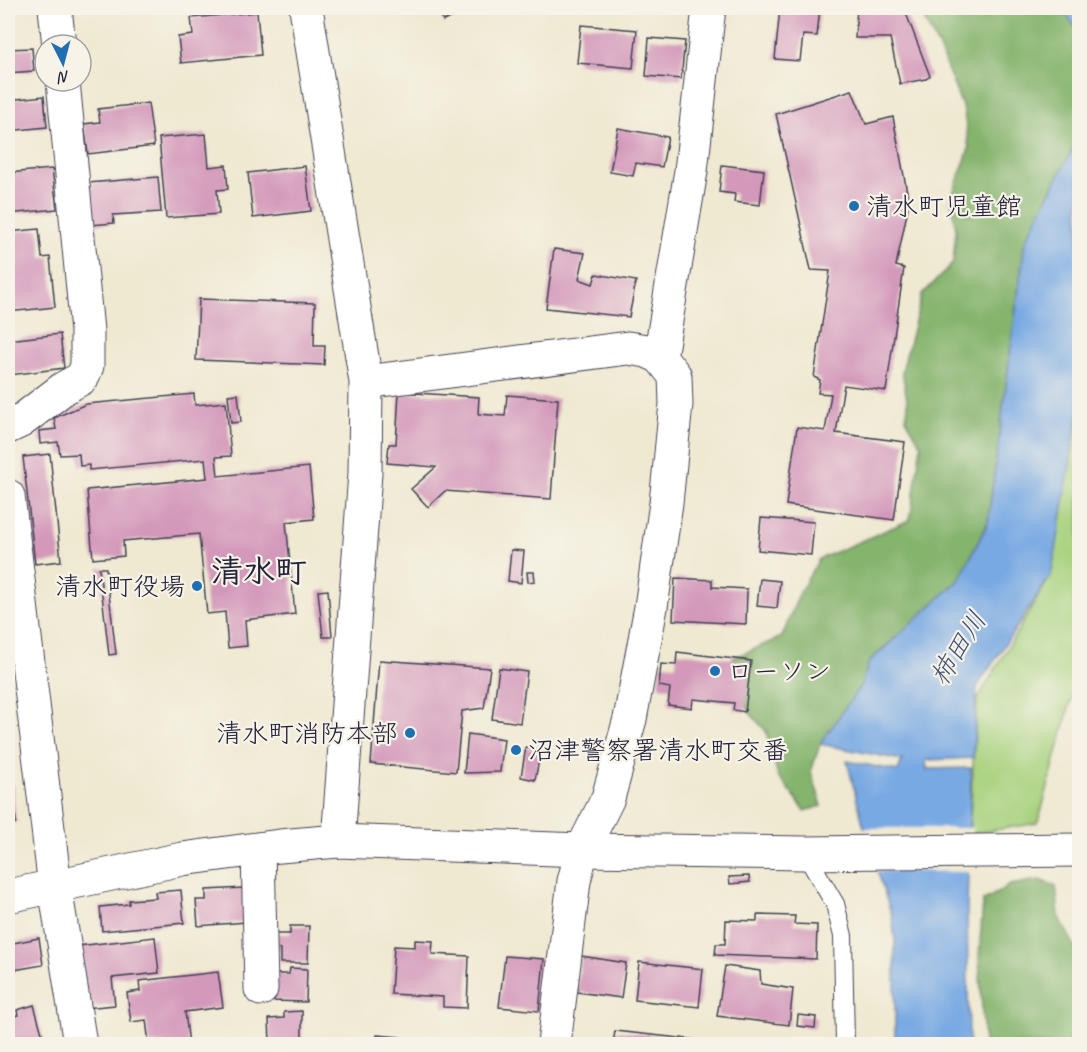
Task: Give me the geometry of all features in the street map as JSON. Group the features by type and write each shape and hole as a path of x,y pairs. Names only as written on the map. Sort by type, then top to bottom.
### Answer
{"street":[{"path":"55,8 58,33"},
{"path":"306,8 366,382 365,473 338,841"},
{"path":"660,357 692,171 709,8"},
{"path":"8,427 21,421 64,388 82,378 87,366 87,332 64,93"},
{"path":"366,382 628,348 647,351 660,357 675,376 676,404 666,503 651,607 630,719 608,798 582,850 573,892 554,1044"},
{"path":"8,496 55,887 80,1044"},
{"path":"8,896 182,860 338,841 582,850 805,853 1080,850"},
{"path":"258,849 261,989"}],"lane":[{"path":"805,853 835,904 843,936 845,1044"}],"green space":[{"path":"918,8 1060,8 1079,31 1079,137 1025,241 988,522 959,580 869,662 861,685 820,744 811,772 822,806 805,811 778,776 766,731 750,713 737,688 733,658 782,637 799,594 819,559 910,520 921,445 906,419 908,405 902,371 922,295 953,263 956,230 951,199 969,149 964,111 939,48"},
{"path":"1079,409 1079,671 1038,823 969,834 977,700 1051,575"},
{"path":"1039,880 1056,886 1059,917 1075,947 1079,964 1079,1044 984,1044 979,957 983,901 1010,885"}],"water":[{"path":"1060,8 1079,8 1079,31"},
{"name":"柿田川","path":"1079,137 1079,409 1051,575 977,687 973,758 926,760 927,769 971,768 967,909 969,1044 895,1044 895,940 892,916 867,839 847,761 898,771 902,760 820,744 861,685 869,662 959,580 988,522 1025,241"}],"pier":[{"path":"861,828 973,828 971,872 874,871"}],"building":[{"path":"437,8 476,8 443,21"},
{"path":"780,8 820,8 817,36 803,35 800,61 775,59"},
{"path":"857,8 904,8 930,76 926,79 900,84 890,38 855,38"},
{"path":"257,12 261,55 181,63 178,37 193,35 191,18"},
{"path":"581,25 637,30 633,68 577,63"},
{"path":"649,38 685,41 681,79 646,76"},
{"path":"32,48 33,71 8,73 8,49"},
{"path":"852,90 866,124 893,117 909,203 896,266 904,268 886,391 844,385 836,433 905,442 894,520 786,505 797,427 825,431 831,394 818,393 820,380 814,377 830,271 811,270 776,114"},
{"path":"44,96 47,127 8,131 8,100"},
{"path":"148,103 154,146 88,154 84,124 100,122 98,109"},
{"path":"618,128 668,137 662,167 636,163 633,176 610,172"},
{"path":"206,134 209,167 226,165 228,189 217,190 219,214 166,218 159,138"},
{"path":"722,165 764,170 760,205 734,202 735,194 719,192"},
{"path":"305,166 311,211 253,218 248,173"},
{"path":"52,169 57,209 8,214 8,173"},
{"path":"158,177 161,212 113,215 114,223 91,225 88,183"},
{"path":"39,229 42,258 50,257 55,307 8,312 8,232"},
{"path":"554,249 585,253 579,279 593,284 596,274 636,281 629,317 546,308"},
{"path":"199,299 315,303 314,346 325,346 324,365 196,360"},
{"path":"60,334 64,368 10,375 8,340"},
{"path":"399,392 479,397 478,414 505,416 507,395 558,399 551,499 445,491 428,507 411,489 436,467 387,463 389,444 396,444"},
{"path":"194,394 195,405 226,402 231,456 216,457 218,476 309,467 314,519 286,522 295,614 245,620 247,646 228,648 225,612 207,614 199,534 123,541 124,556 93,559 87,490 207,478 205,459 89,470 89,465 80,466 79,454 60,455 58,442 40,444 39,431 56,429 54,418 86,404"},
{"path":"238,394 241,422 231,423 228,395"},
{"path":"50,454 61,561 35,564 23,457"},
{"path":"761,518 814,522 811,555 758,550"},
{"path":"511,550 524,551 521,583 508,581"},
{"path":"99,568 106,568 116,654 109,655"},
{"path":"527,572 534,572 535,581 528,582"},
{"path":"675,578 712,580 712,587 747,589 746,624 673,620"},
{"path":"760,579 780,581 777,608 757,606"},
{"path":"328,590 332,637 323,637 318,591"},
{"path":"677,652 751,661 745,712 733,710 734,703 693,699 692,708 668,705 670,688 659,686 661,664 676,665"},
{"path":"379,660 490,668 484,708 462,711 456,772 371,764"},
{"path":"499,668 527,672 520,723 492,719"},
{"path":"468,734 504,739 500,772 464,773"},
{"path":"9,743 11,763 8,763"},
{"path":"526,747 541,750 535,780 521,777"},
{"path":"12,781 16,823 8,824 8,782"},
{"path":"749,876 750,882 730,884 729,877"},
{"path":"244,888 246,922 198,926 196,900 206,900 206,890"},
{"path":"181,890 184,923 102,931 100,907 129,904 129,900 156,898 155,892"},
{"path":"757,915 795,916 794,924 817,925 816,959 715,955 716,944 725,944 726,920 757,921"},
{"path":"290,926 309,926 308,963 280,963 280,949 275,949 276,934 290,934"},
{"path":"155,937 159,973 112,978 115,1005 85,1008 78,946"},
{"path":"39,938 43,965 8,971 8,944"},
{"path":"415,940 433,941 432,954 469,956 467,1008 443,1007 443,997 391,994 394,946 415,947"},
{"path":"505,956 544,959 539,1011 499,1007"},
{"path":"581,956 626,963 621,998 577,992"},
{"path":"639,962 703,969 699,1007 635,1000"},
{"path":"725,966 760,971 761,984 793,989 789,1025 717,1016"},
{"path":"290,968 307,969 306,1002 272,1001 273,974 289,974"},
{"path":"218,972 223,1007 185,1012 189,1044 149,1044 146,1020 131,1022 127,993 140,991 139,981"},
{"path":"34,1005 45,1044 8,1044 8,1018 18,1015 17,1010"},
{"path":"302,1011 302,1042 270,1043 269,1019 284,1018 284,1012"},
{"path":"798,1015 816,1017 815,1028 797,1026"},
{"path":"615,1031 726,1043 726,1044 613,1044"},
{"path":"377,1035 400,1037 400,1042 408,1044 377,1044"},
{"path":"251,1041 252,1044 228,1043"}],"place":[{"name":"清水町児童館","path":"854,206"},
{"name":"清水町役場","path":"197,586"},
{"name":"ローソン","path":"715,671"},
{"name":"清水町消防本部","path":"410,733"},
{"name":"沼津警察署清水町交番","path":"516,750"}],"district":[{"name":"清水町","path":"259,571"}]}
